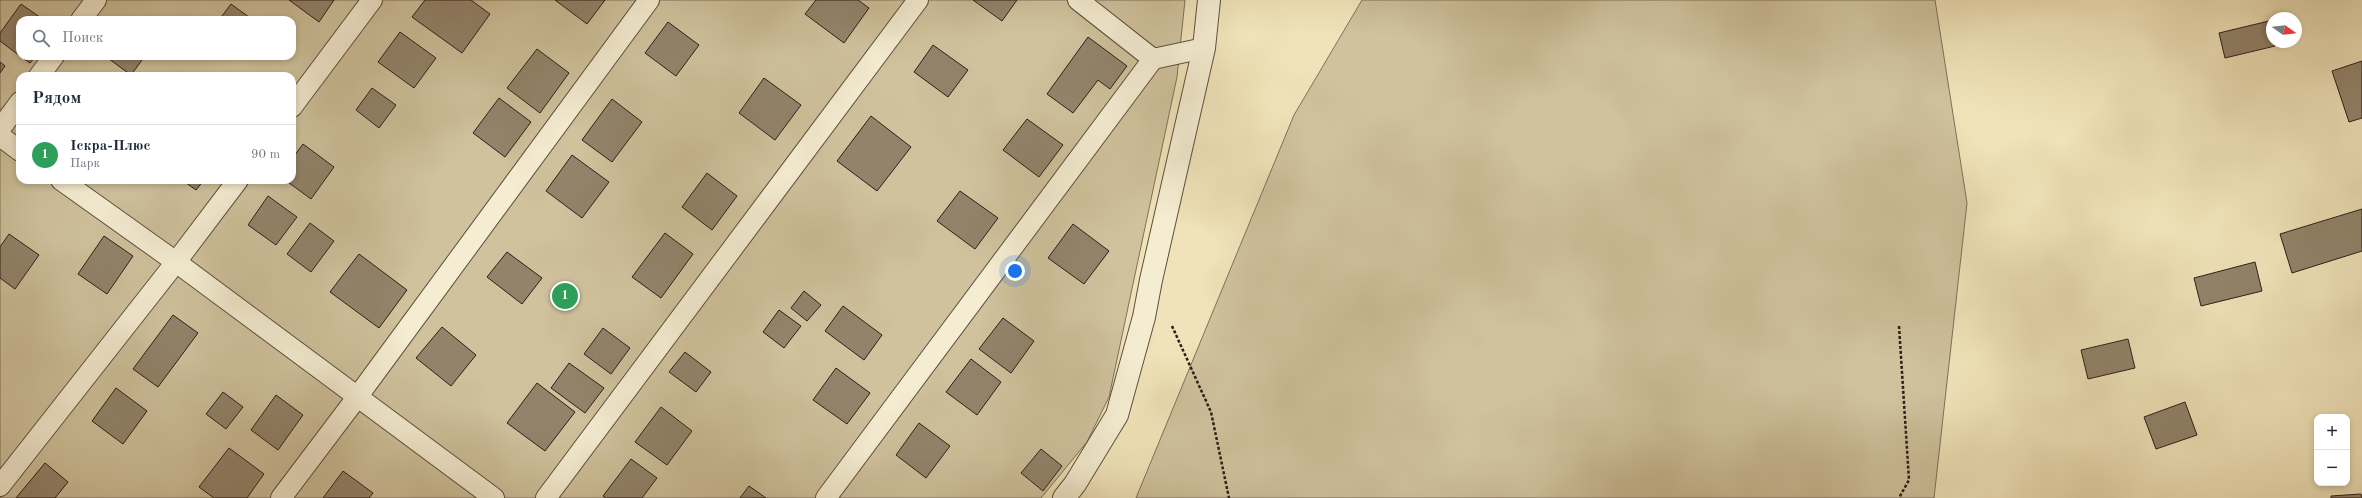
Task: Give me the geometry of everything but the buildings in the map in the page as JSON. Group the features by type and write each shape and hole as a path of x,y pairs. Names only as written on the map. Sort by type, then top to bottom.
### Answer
{"street":[{"path":"1064,498 1075,484 1117,415 1144,317 1151,280 1204,48 1209,0"}],"lane":[{"path":"84,16 96,0"},
{"path":"296,102 372,0"},
{"path":"281,498 358,396 649,0"},
{"path":"546,498 918,0"},
{"path":"1078,0 1153,59"},
{"path":"826,498 1153,59 1204,48"},
{"path":"42,72 51,60"},
{"path":"0,129 16,107"},
{"path":"0,136 16,148"},
{"path":"67,184 176,262 494,498"},
{"path":"0,486 176,262 235,184"}],"path":[{"path":"1170,322 1212,412 1230,498"},
{"path":"1899,326 1909,480 1899,498"}],"shaded area":[{"path":"0,0 1185,0 1177,77 1109,397 1087,442 1041,498 0,498"},
{"path":"1362,0 1935,0 1967,203 1934,498 1136,498 1294,115"}],"place":[{"name":"Іскра-Плюс","path":"565,296"}]}
